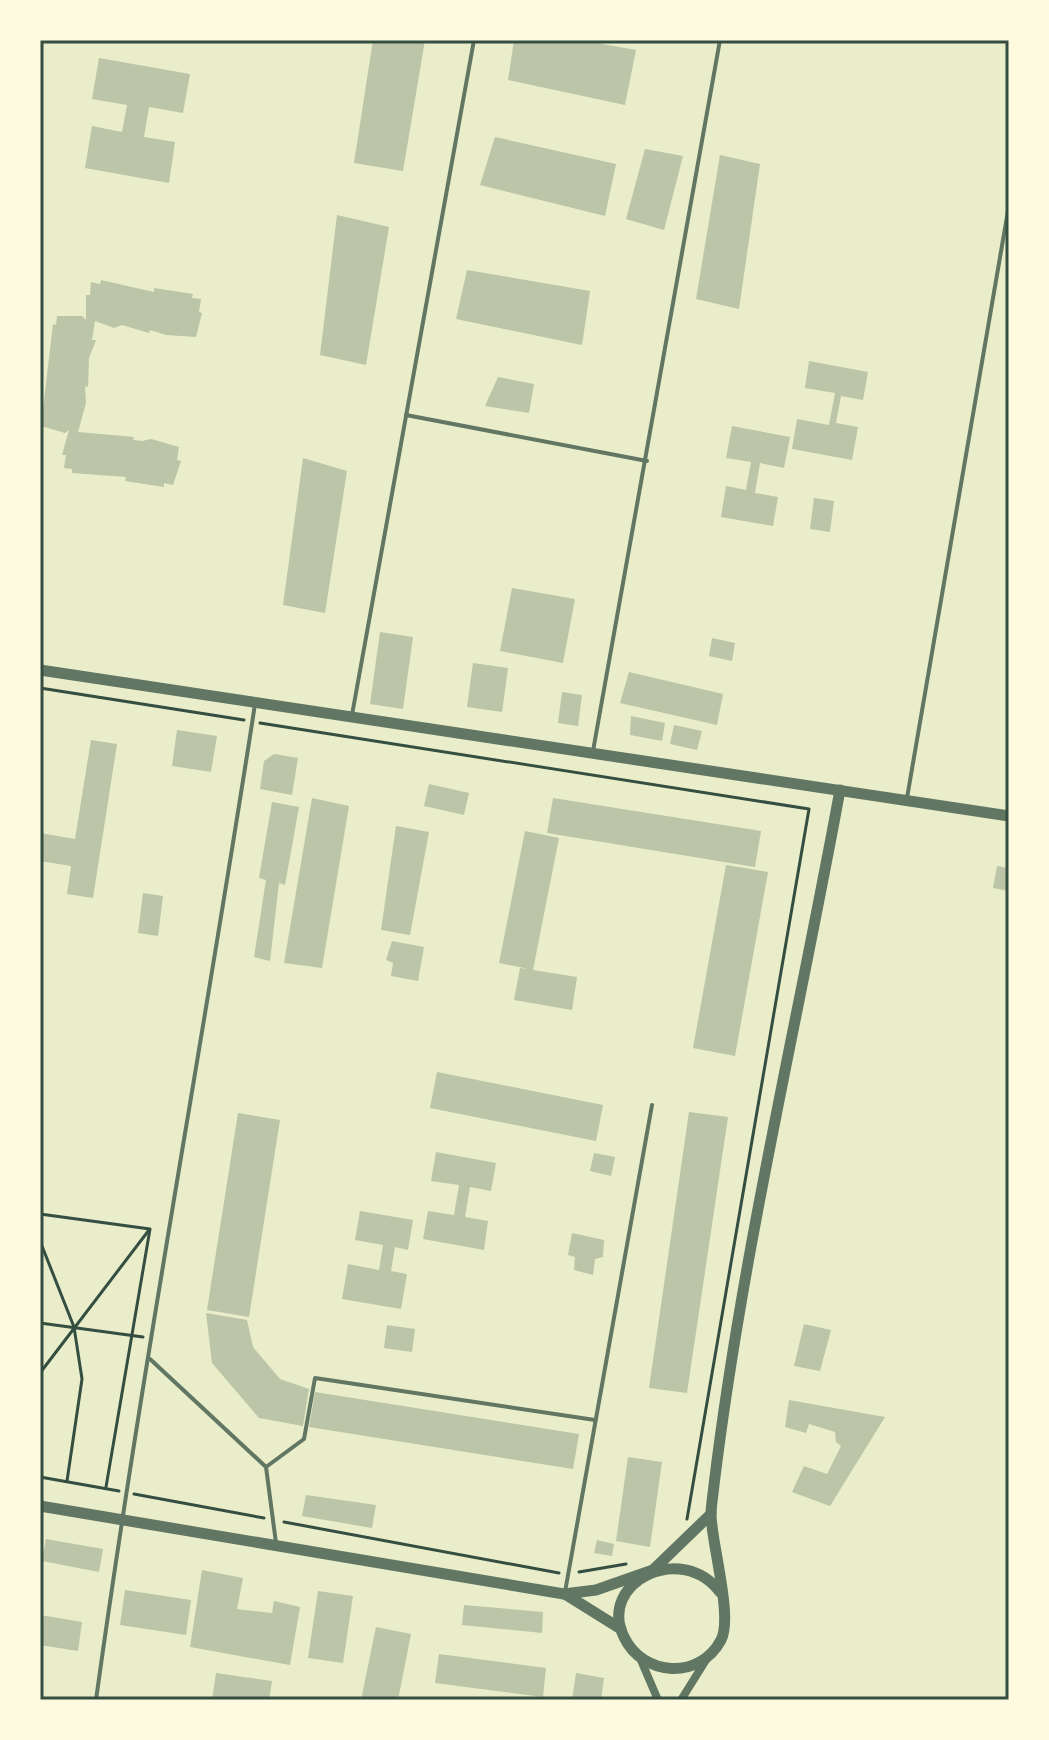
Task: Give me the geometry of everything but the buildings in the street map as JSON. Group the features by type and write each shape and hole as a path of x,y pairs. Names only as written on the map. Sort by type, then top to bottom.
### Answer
{"street":[{"path":"40,670 1009,816"},
{"path":"681,1700 721,1639 726,1621 711,1514 727,1378 840,790"},
{"path":"40,1506 564,1594 596,1590 653,1570 674,1567 696,1572 709,1579 720,1592"},
{"path":"621,1629 620,1613 626,1595 711,1514"},
{"path":"564,1594 621,1629 640,1658 658,1700"},
{"path":"640,1658 664,1669 676,1670 708,1657"}],"lane":[{"path":"351,718 474,40"},
{"path":"593,754 648,461 720,40"},
{"path":"906,800 1009,205"},
{"path":"406,415 648,461"},
{"path":"96,1700 121,1520 255,704"},
{"path":"564,1594 652,1105"},
{"path":"149,1359 266,1467 276,1546"},
{"path":"266,1467 304,1439 315,1378 595,1420"}],"path":[{"path":"40,688 809,809 686,1521"},
{"path":"40,1214 150,1229"},
{"path":"40,1373 150,1229"},
{"path":"106,1489 150,1229"},
{"path":"40,1241 74,1327 82,1379 67,1482"},
{"path":"40,1323 153,1338"},
{"path":"40,1477 568,1575 638,1561"}]}
